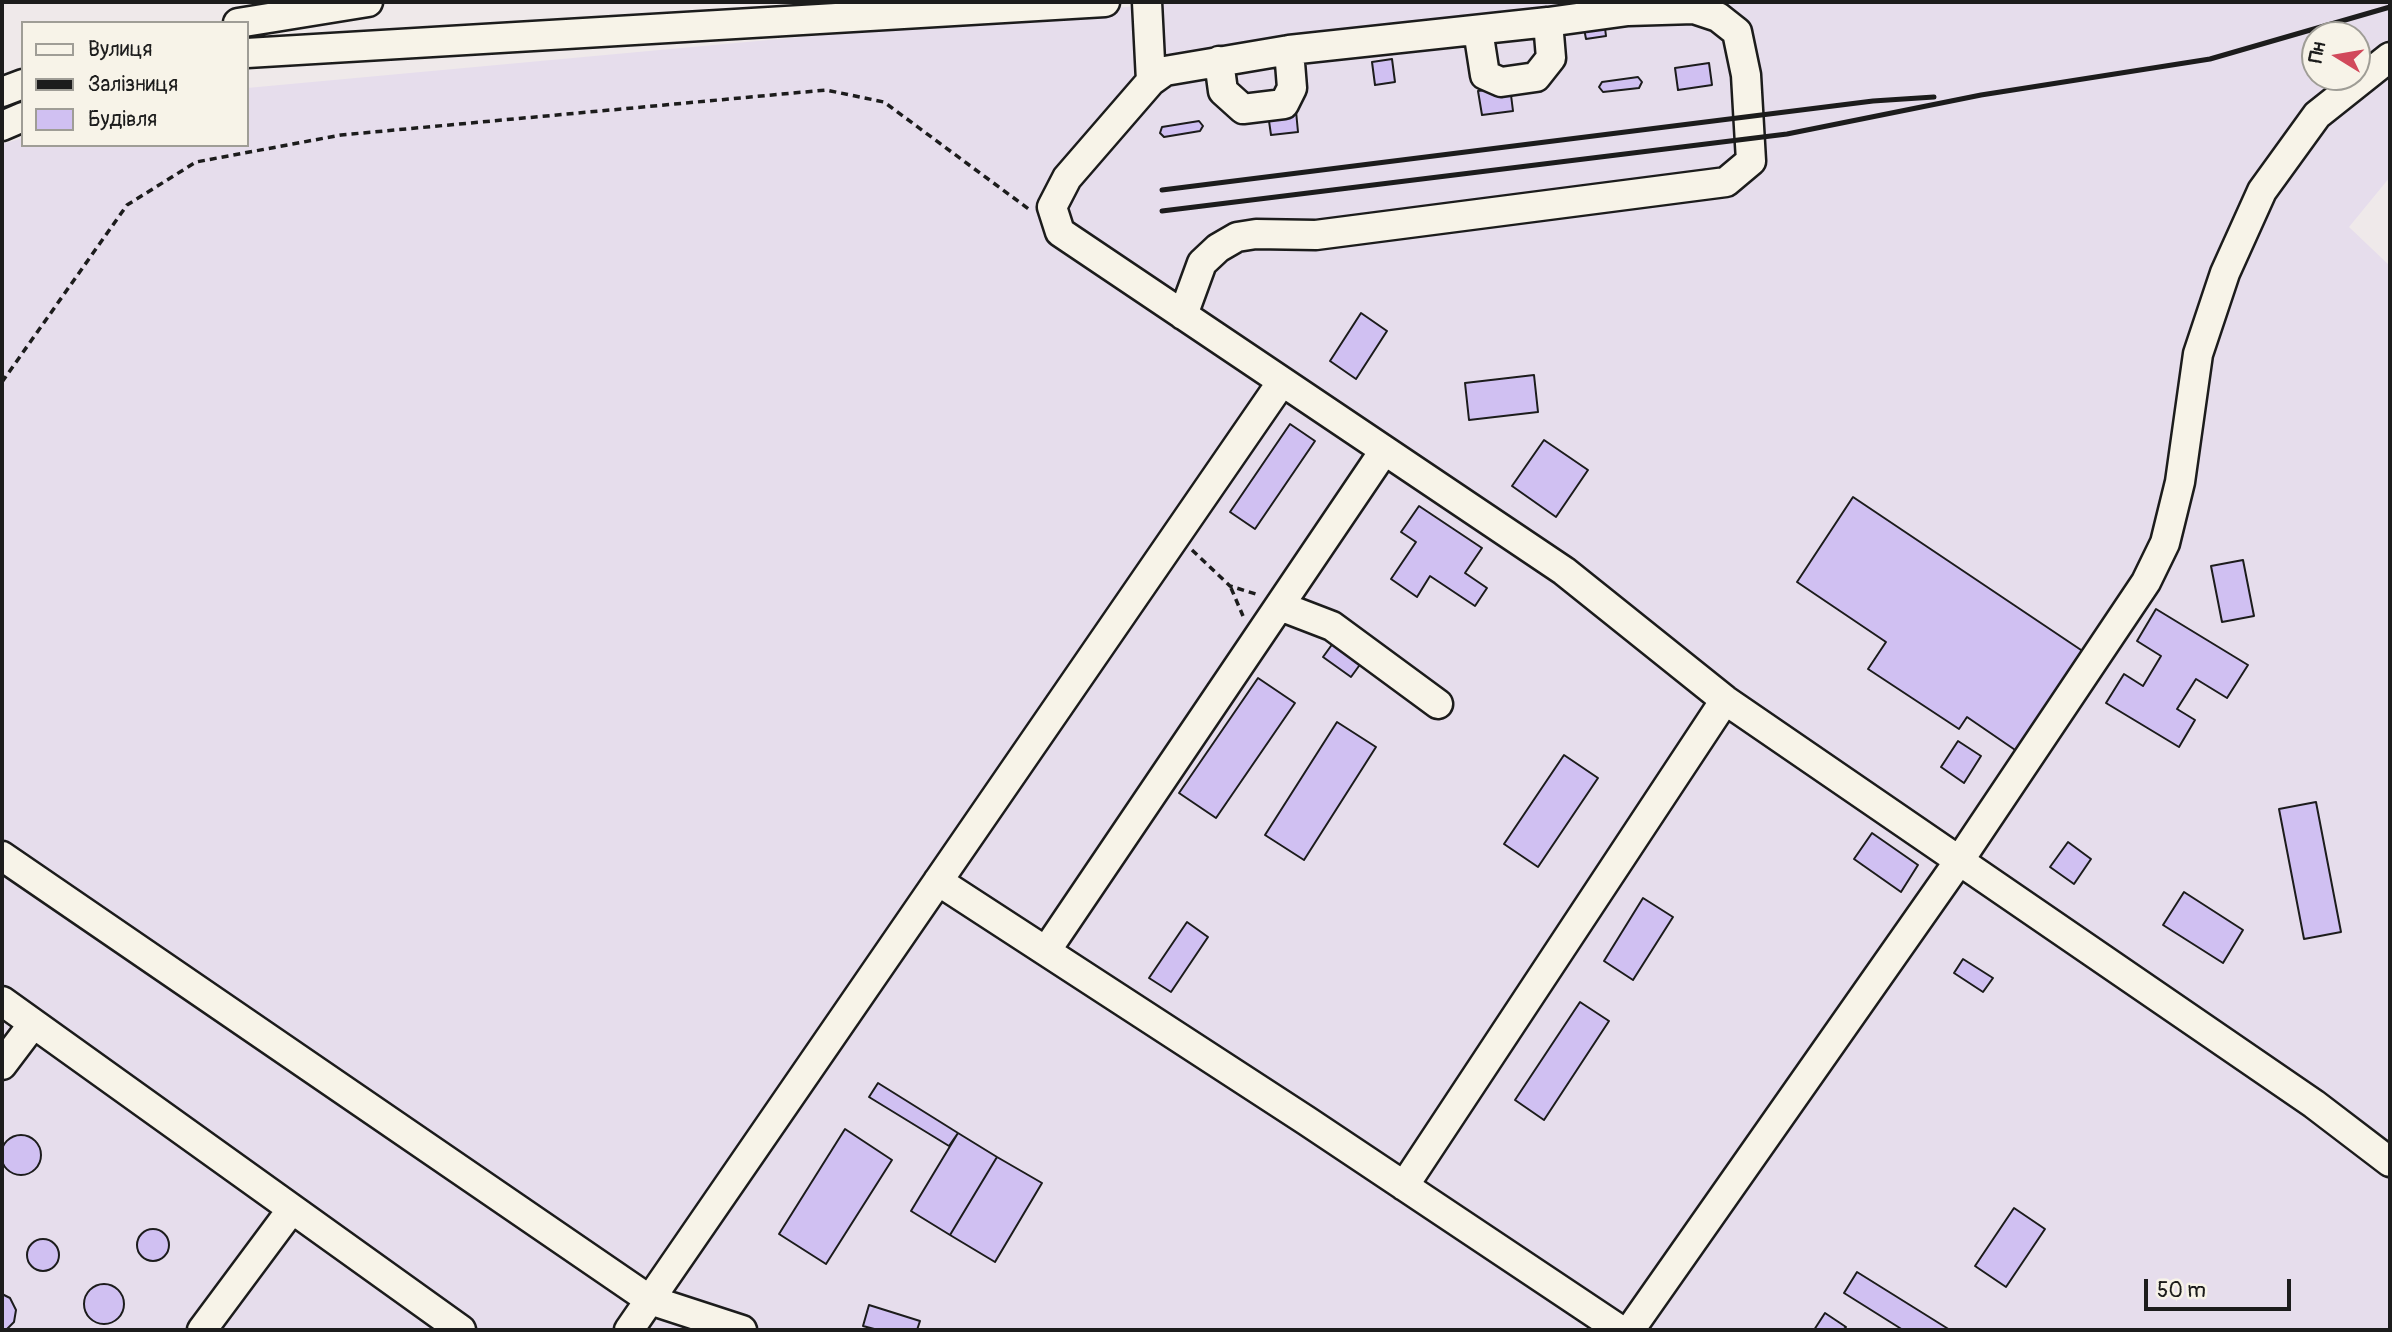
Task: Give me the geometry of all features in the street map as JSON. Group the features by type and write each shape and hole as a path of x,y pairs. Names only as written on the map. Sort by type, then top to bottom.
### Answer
{"lane":[{"path":"248,22 368,2"},
{"path":"248,53 1105,2"},
{"path":"1147,2 1151,81"},
{"path":"1183,315 1202,263 1218,248 1237,237 1256,234 1316,235 1726,182 1751,161 1746,75 1737,32 1718,17 1694,9 1628,11 1289,50 1165,71 1151,81 1067,178 1052,207 1060,232 1281,383 1564,571 1726,700 2314,1104 2390,1161"},
{"path":"1478,30 1485,75 1500,82 1536,76 1551,58 1548,22"},
{"path":"1219,61 1223,91 1242,109 1284,104 1292,88 1289,50"},
{"path":"1630,1330 1959,861 2146,582 2165,543 2180,482 2198,354 2225,273 2262,191 2317,115 2390,57"},
{"path":"2,92 21,85"},
{"path":"2,126 21,118"},
{"path":"629,1330 1281,383"},
{"path":"1046,951 1384,451"},
{"path":"1280,606 1332,626 1438,704"},
{"path":"1404,1186 1726,700"},
{"path":"2,856 650,1300 742,1330"},
{"path":"937,881 1620,1330"},
{"path":"2,1001 461,1330"},
{"path":"2,1065 33,1024"},
{"path":"202,1330 292,1209"}],"path":[{"path":"2,382 127,205 196,162 341,135 827,90 884,103 1060,232"},
{"path":"1180,530 1195,555 1230,586 1264,596 1280,606"}],"shaded area":[{"path":"1181,2 2390,2 2390,177 2349,227 2390,266 2390,1330 2,1330 2,144 21,139 21,147 248,147 248,88"}],"building":[{"path":"1604,20 1606,36 1586,39 1583,23"},
{"path":"1392,59 1395,82 1375,85 1372,62"},
{"path":"1709,63 1712,85 1678,90 1675,68"},
{"path":"1638,77 1642,82 1639,88 1603,92 1599,87 1602,82"},
{"path":"1510,87 1513,111 1482,115 1478,91"},
{"path":"1296,111 1298,132 1271,135 1268,114"},
{"path":"1199,121 1203,126 1200,131 1164,137 1160,133 1162,127"},
{"path":"1361,313 1387,331 1356,379 1330,361"},
{"path":"1534,375 1538,412 1469,420 1465,383"},
{"path":"1290,424 1315,441 1255,529 1230,512"},
{"path":"1544,440 1588,470 1556,517 1512,486"},
{"path":"1853,497 2087,654 2021,754 1967,717 1959,729 1868,669 1886,642 1797,582"},
{"path":"1419,506 1482,548 1465,573 1487,588 1475,606 1430,576 1417,597 1391,579 1416,542 1401,532"},
{"path":"2243,560 2254,616 2222,622 2211,566"},
{"path":"2156,609 2248,665 2227,698 2196,679 2177,709 2195,720 2179,747 2106,703 2124,674 2143,686 2161,656 2137,641"},
{"path":"1336,639 1364,659 1351,677 1323,657"},
{"path":"1258,678 1295,703 1216,818 1179,793"},
{"path":"1337,722 1376,747 1304,860 1265,835"},
{"path":"1958,741 1981,756 1964,783 1941,767"},
{"path":"1564,755 1598,778 1538,867 1504,844"},
{"path":"2316,802 2341,932 2304,939 2279,809"},
{"path":"1872,833 1918,865 1901,892 1854,859"},
{"path":"2068,842 2091,859 2074,884 2050,867"},
{"path":"2184,892 2243,930 2223,963 2163,925"},
{"path":"1643,898 1673,917 1633,980 1604,961"},
{"path":"1187,922 1208,937 1171,992 1149,978"},
{"path":"1963,959 1993,978 1983,992 1954,973"},
{"path":"1580,1002 1609,1021 1544,1120 1515,1100"},
{"path":"878,1083 958,1133 949,1146 869,1097"},
{"path":"845,1129 892,1160 826,1264 779,1234"},
{"path":"958,1133 997,1157 950,1235 911,1211"},
{"path":"21,1135 35,1141 41,1155 35,1169 21,1175 7,1169 1,1155 7,1141"},
{"path":"997,1157 1042,1183 995,1262 950,1235"},
{"path":"2014,1208 2045,1229 2006,1287 1975,1266"},
{"path":"153,1229 164,1234 169,1245 164,1256 153,1261 142,1256 137,1245 142,1234"},
{"path":"43,1239 54,1244 59,1255 54,1266 43,1271 32,1266 27,1255 32,1244"},
{"path":"1857,1272 1950,1330 1903,1330 1844,1293"},
{"path":"104,1284 118,1290 124,1304 118,1318 104,1324 90,1318 84,1304 90,1290"},
{"path":"2,1294 10,1298 16,1310 14,1322 6,1330 2,1330"},
{"path":"869,1305 920,1321 917,1330 878,1330 863,1326"},
{"path":"1825,1313 1846,1327 1843,1330 1814,1330"}],"railway":[{"path":"1162,211 1787,134 1981,95 2210,59 2390,7"},
{"path":"1162,190 1873,101 1934,97"}]}
